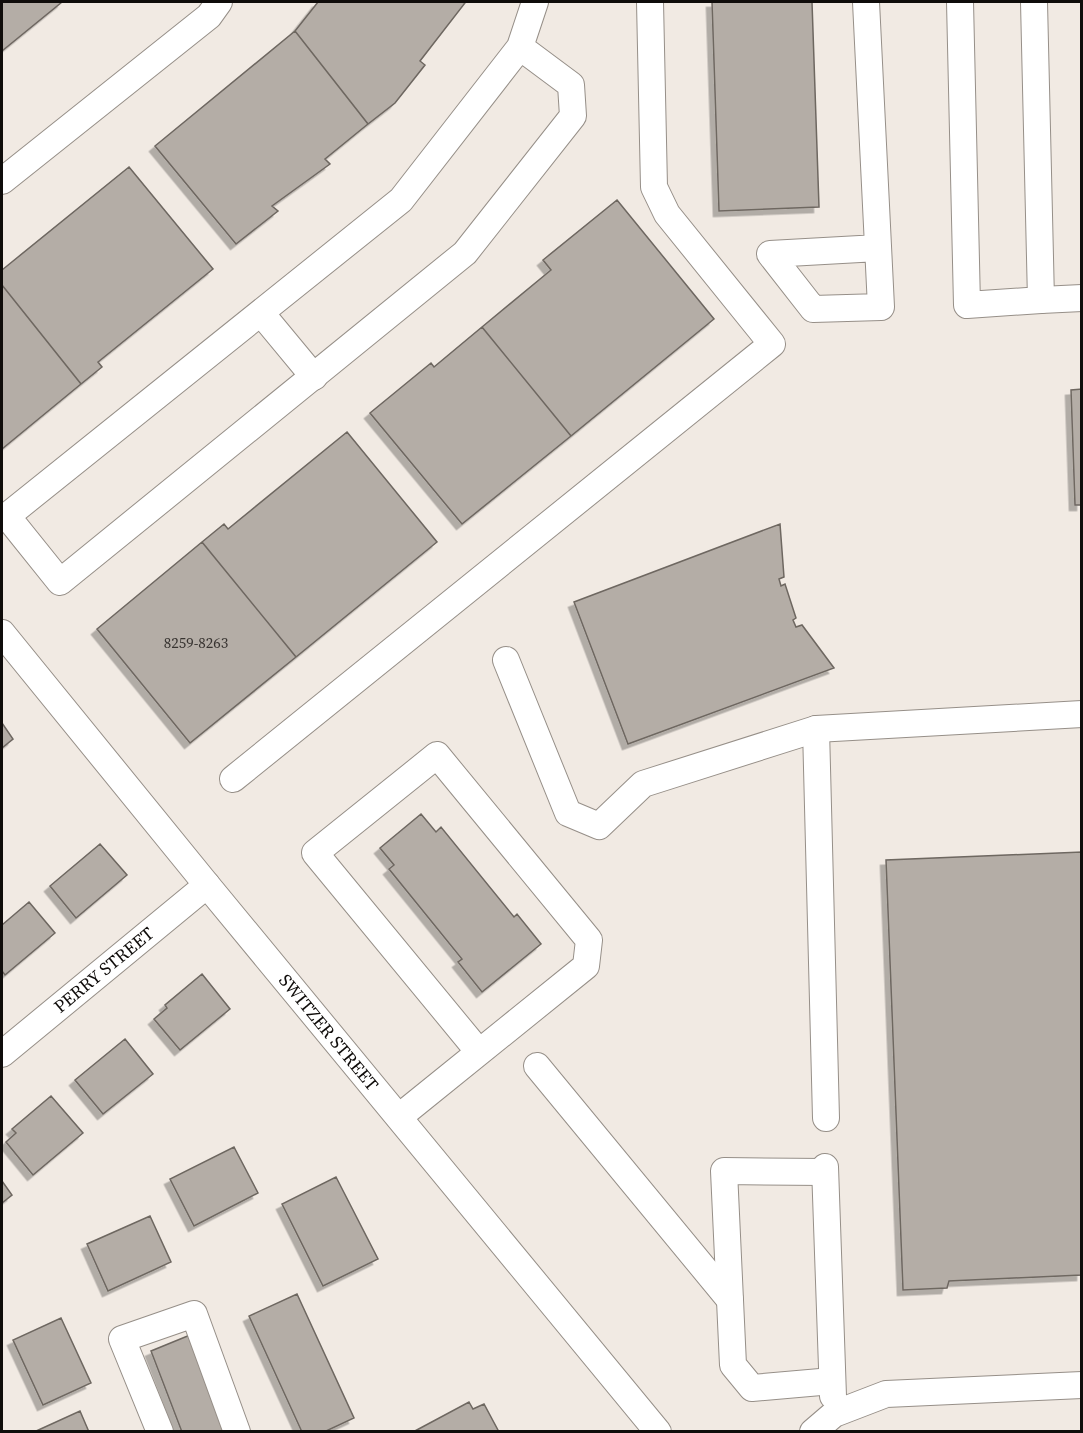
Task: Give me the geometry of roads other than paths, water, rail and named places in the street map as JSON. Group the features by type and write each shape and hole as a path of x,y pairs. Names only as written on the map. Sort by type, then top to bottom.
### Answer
{"street":[{"path":"2,181 209,16 219,2"},
{"path":"520,46 572,85 573,116 465,254 60,582 7,516 401,200 520,46 534,2"},
{"path":"233,779 772,344 667,214 654,187 650,2"},
{"path":"866,2 878,248"},
{"path":"960,2 967,305 1082,298"},
{"path":"1034,2 1041,300"},
{"path":"261,313 314,377"},
{"name":"SWITZER STREET","path":"2,633 658,1431"},
{"path":"506,660 568,813 599,826 643,784 816,729 1082,714"},
{"path":"816,729 825,1118"},
{"path":"399,1117 586,966 589,940 437,755 315,853 479,1052"},
{"name":"PERRY STREET","path":"2,1054 207,885"},
{"path":"537,1066 730,1300"},
{"path":"832,1381 752,1388 733,1365 724,1171 825,1170 834,1414"},
{"path":"160,1431 122,1339 194,1314 237,1431"},
{"path":"813,1431 834,1414 885,1394 1082,1385"}]}
